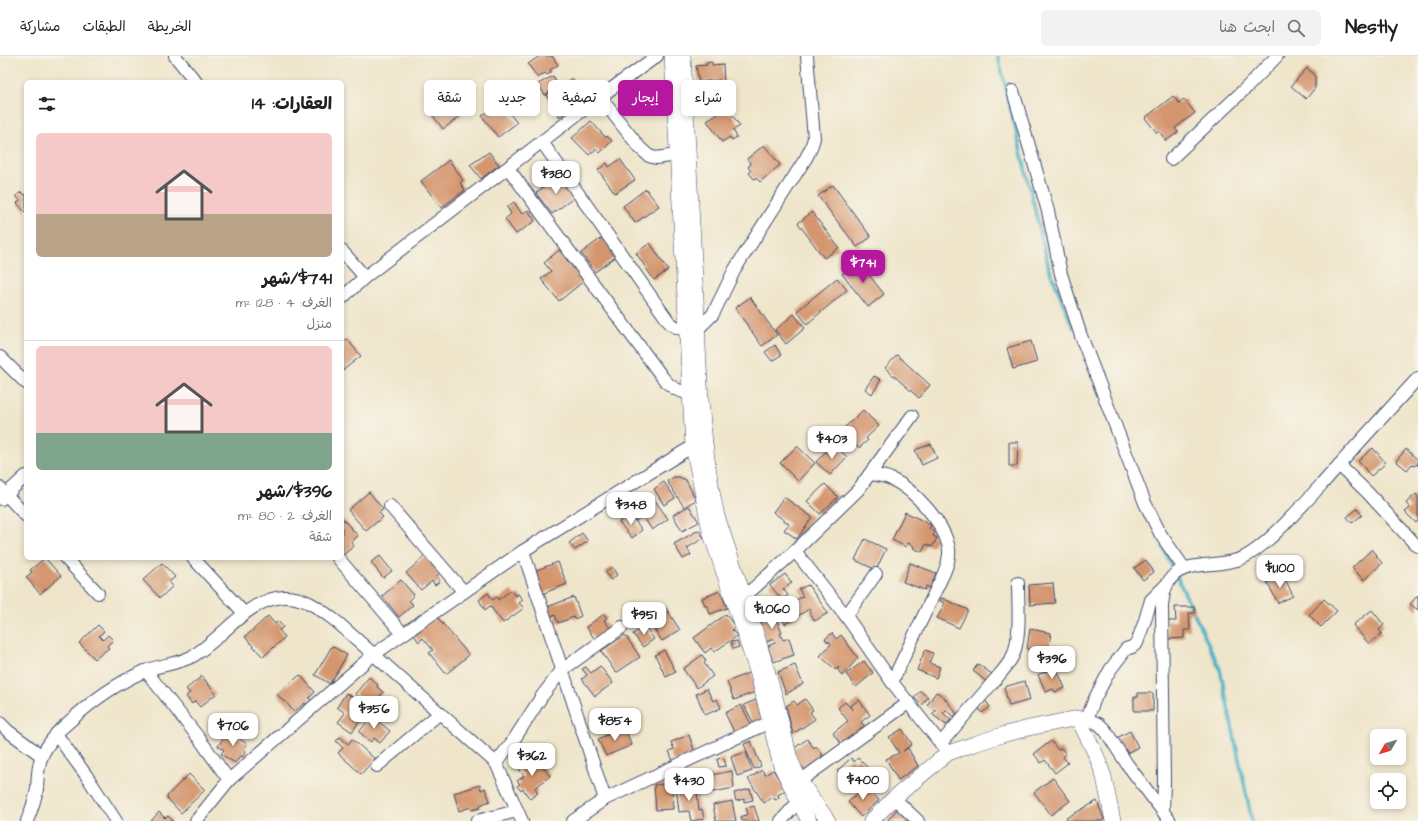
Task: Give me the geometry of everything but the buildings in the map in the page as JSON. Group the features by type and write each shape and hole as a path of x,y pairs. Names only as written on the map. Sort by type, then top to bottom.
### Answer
{"main road":[{"path":"672,56 677,155 692,330 699,444 709,473 717,516 772,688 790,759 800,781 828,821"},
{"path":"683,56 690,168 692,330 690,394 699,444 710,531 757,671 782,766 809,821"},
{"path":"871,821 945,748 977,743 1029,728 1083,719 1104,777 1113,821"}],"street":[{"path":"175,56 194,80"},
{"path":"610,90 657,56"},
{"path":"542,142 669,322 676,328 692,330 712,314 735,269 773,212 812,148 814,138 808,56"},
{"path":"1171,158 1238,97 1273,57"},
{"path":"1013,92 1048,210 1061,274 1081,336 1145,503 1161,535 1184,568"},
{"path":"610,110 640,148 649,156 656,158 677,155"},
{"path":"344,296 365,277 576,116"},
{"path":"508,168 669,386 677,391 690,394"},
{"path":"344,253 365,277"},
{"path":"0,357 24,382"},
{"path":"1167,816 1128,764 1105,730 1099,724 1083,719 1110,670 1123,652 1135,645 1140,638 1151,600 1171,578 1184,568 1200,564 1230,562 1245,558 1260,547 1300,508 1418,378"},
{"path":"744,597 795,551 858,490 912,416"},
{"path":"196,821 229,780 373,655 523,551 699,444"},
{"path":"1339,465 1367,492 1414,544 1418,546"},
{"path":"870,474 891,479 904,486 913,494 936,520 946,539 949,550 949,560 944,573 892,682"},
{"path":"24,478 2,494 24,514"},
{"path":"390,506 464,592"},
{"path":"523,551 605,799"},
{"path":"795,551 846,616 892,682 945,748 1009,663 1014,653 1018,622 1018,583"},
{"path":"67,560 98,593"},
{"path":"195,560 244,613"},
{"path":"340,560 403,634"},
{"path":"846,616 876,574"},
{"path":"1166,584 1162,606 1164,782 1167,816"},
{"path":"28,821 37,788 42,756 56,734 98,698 110,690 146,671 191,657 222,634 244,613 269,600 284,597 300,599 316,606 337,622 496,763 520,816 477,821"},
{"path":"496,763 513,741 542,696 562,670 622,627"},
{"path":"146,671 198,737 229,780"},
{"path":"800,781 908,703"},
{"path":"377,766 440,713"},
{"path":"573,821 605,799 770,722"},
{"path":"0,723 8,731 42,756"},
{"path":"56,734 86,775 116,821"},
{"path":"894,798 918,821"},
{"path":"781,821 799,801"}],"waterway":[{"path":"998,56 1049,268 1073,328"},
{"path":"1163,547 1220,669 1252,821"}]}
